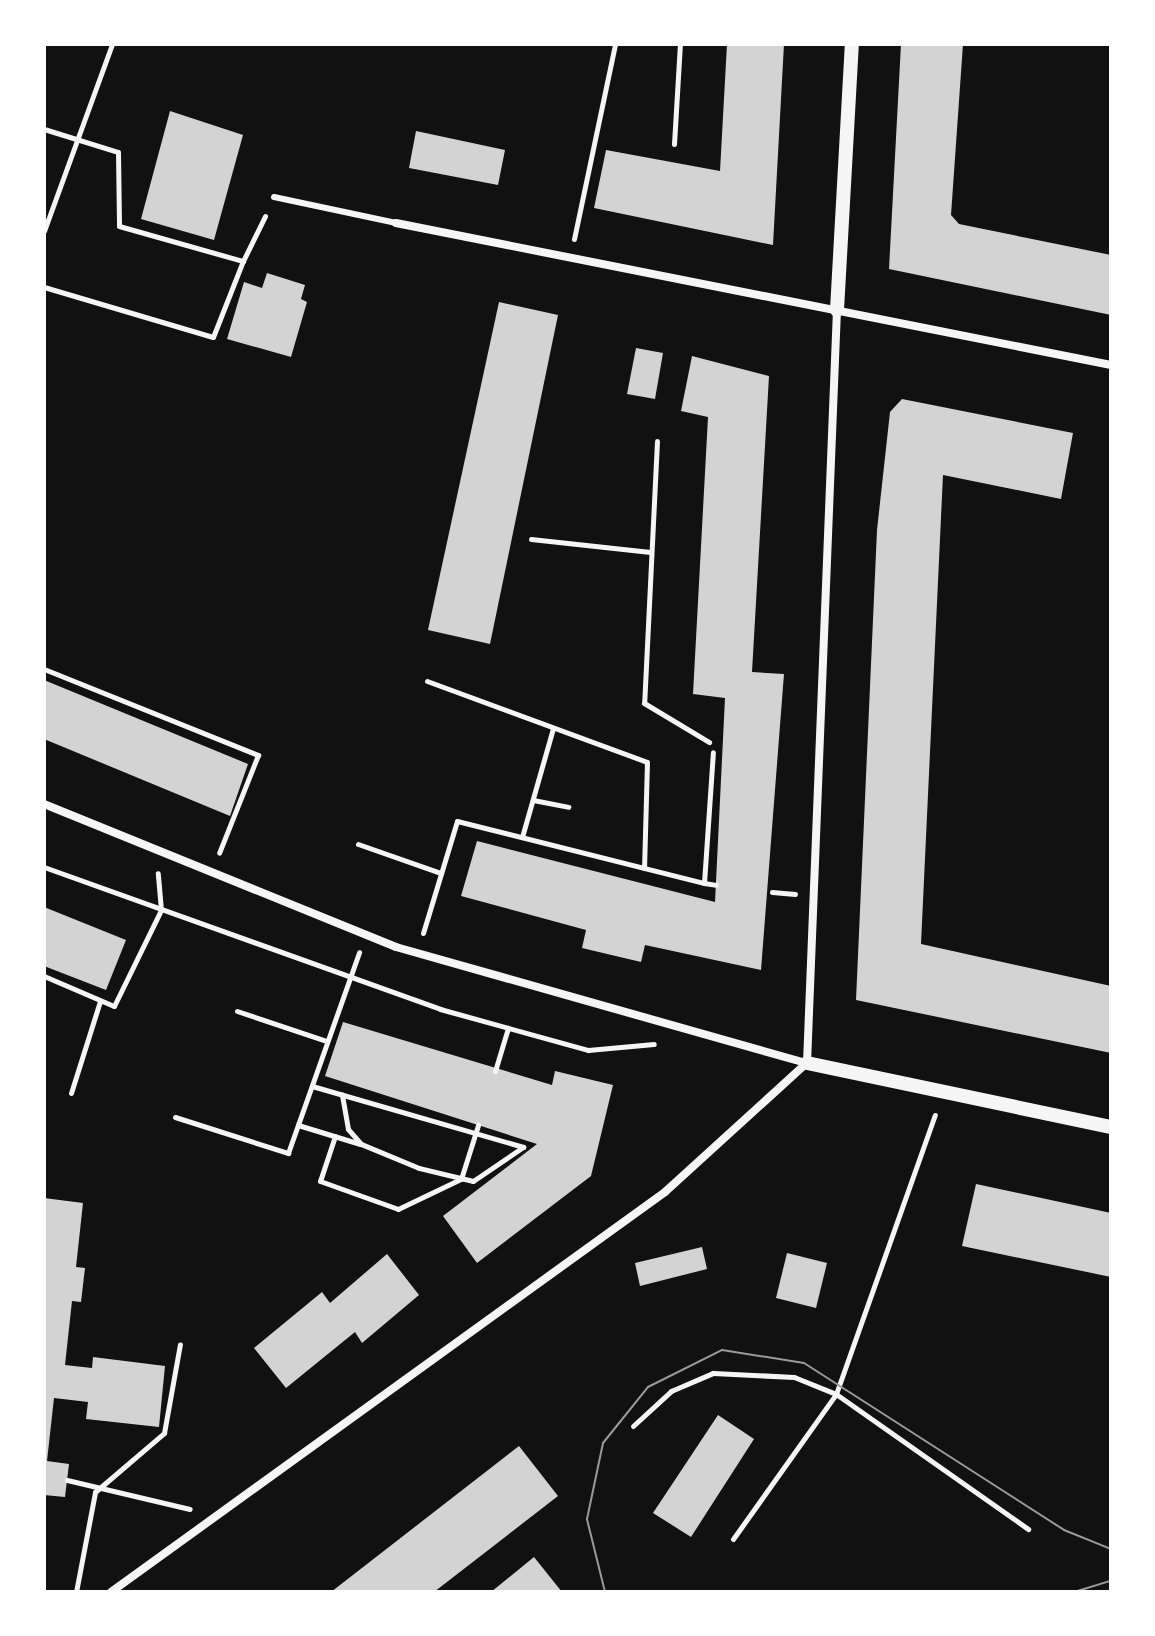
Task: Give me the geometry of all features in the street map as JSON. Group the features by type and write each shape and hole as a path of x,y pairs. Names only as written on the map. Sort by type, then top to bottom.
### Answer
{"street":[{"path":"111,1592 665,1192 807,1063 837,310 852,44"},
{"path":"396,223 571,255 1111,365"},
{"path":"44,804 156,848 211,874 417,953 807,1063 1111,1127"}],"lane":[{"path":"274,197 396,223"}],"path":[{"path":"44,231 112,44"},
{"path":"571,255 615,44"},
{"path":"674,144 680,44"},
{"path":"44,129 118,152 119,226 243,261"},
{"path":"44,287 213,337 243,261 274,197"},
{"path":"657,441 644,703 709,742"},
{"path":"531,539 650,552"},
{"path":"44,669 258,755 211,874"},
{"path":"427,681 647,762 644,868"},
{"path":"522,837 553,728"},
{"path":"704,883 713,752"},
{"path":"533,800 568,807"},
{"path":"417,953 457,821 716,885"},
{"path":"358,844 441,873"},
{"path":"44,976 114,1006 161,910 156,848"},
{"path":"44,867 349,979 508,1028 588,1050 662,1044"},
{"path":"175,1117 288,1153 349,979"},
{"path":"71,1093 100,1001"},
{"path":"237,1011 326,1041"},
{"path":"495,1071 508,1028"},
{"path":"312,1086 523,1147 473,1181 374,1155 348,1129 342,1095"},
{"path":"733,1539 836,1394 943,1092"},
{"path":"298,1125 361,1144"},
{"path":"335,1136 320,1181 398,1209 461,1179 478,1125"},
{"path":"76,1592 95,1492 164,1433 180,1344"},
{"path":"633,1426 671,1391 713,1373 794,1377 836,1394 1028,1529"},
{"path":"67,1480 95,1492 221,1514"}],"building":[{"path":"727,44 784,44 773,245 594,208 606,150 720,171"},
{"path":"901,44 963,44 951,215 959,224 1111,255 1111,315 889,269"},
{"path":"170,111 243,135 214,240 141,219"},
{"path":"416,131 505,150 498,185 409,168"},
{"path":"267,273 305,285 301,299 307,302 291,357 227,339 244,282 262,288"},
{"path":"499,302 558,315 490,644 428,630"},
{"path":"636,348 663,353 655,399 627,394"},
{"path":"692,356 769,376 752,672 784,674 761,970 645,945 641,962 582,948 586,930 461,896 477,841 715,902 725,698 693,694 708,417 681,411"},
{"path":"902,399 1073,433 1061,499 943,475 921,944 1111,986 1111,1053 856,1000 877,530 890,412"},
{"path":"44,680 248,764 230,816 44,739"},
{"path":"44,907 126,940 106,990 44,966"},
{"path":"343,1022 552,1085 555,1071 613,1085 591,1176 477,1263 443,1216 537,1144 325,1076"},
{"path":"976,1184 1111,1213 1111,1277 962,1246"},
{"path":"44,1198 83,1203 76,1267 85,1268 81,1302 72,1301 65,1365 92,1368 93,1357 165,1366 159,1427 86,1419 88,1402 54,1398 47,1461 69,1464 65,1497 44,1495"},
{"path":"702,1247 707,1269 640,1286 635,1263"},
{"path":"787,1253 827,1263 816,1308 776,1298"},
{"path":"387,1254 419,1295 362,1343 355,1332 286,1388 254,1348 322,1292 330,1303"},
{"path":"718,1415 754,1439 691,1537 653,1513"},
{"path":"519,1446 558,1496 434,1592 331,1592"},
{"path":"534,1557 562,1592 491,1592"}],"tram line":[{"path":"605,1592 587,1519 603,1443 648,1387 722,1350 804,1363 1064,1530 1111,1549"},
{"path":"1074,1592 1111,1581"}]}
